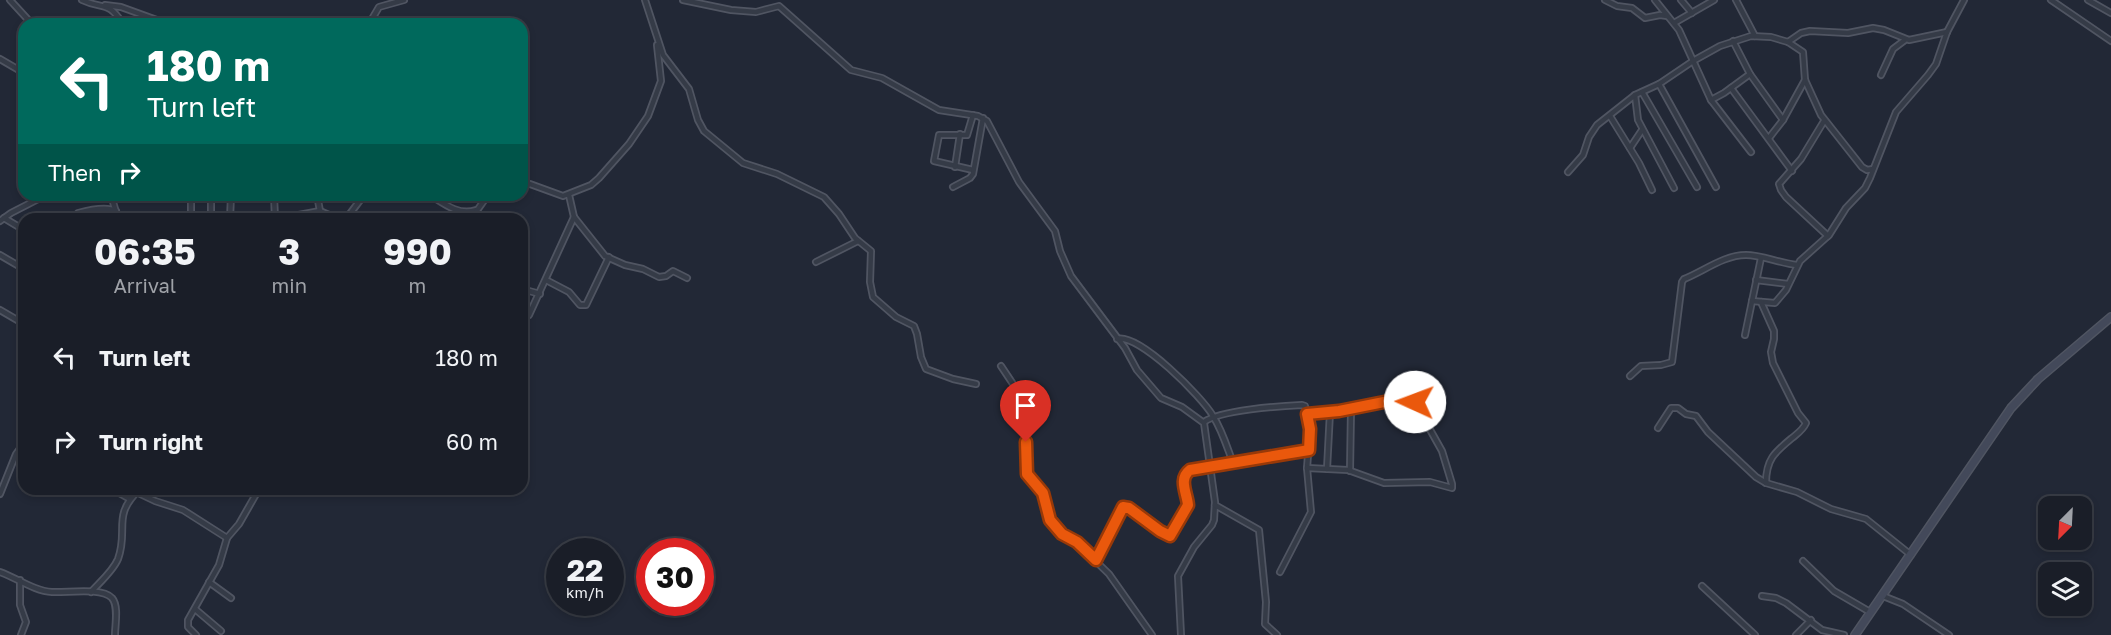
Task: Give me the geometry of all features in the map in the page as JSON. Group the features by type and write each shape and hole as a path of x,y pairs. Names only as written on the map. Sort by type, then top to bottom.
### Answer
{"main road":[{"path":"1855,635 1962,477 2025,391 2111,317"}],"street":[{"path":"10,0 26,18"},
{"path":"82,0 121,7 151,18"},
{"path":"373,18 379,7 404,0"},
{"path":"645,0 665,59 689,89 698,120 704,131 743,163 777,174 824,197 835,208 858,241 871,253 870,279 873,297 896,317 914,326 926,369 953,379 976,384"},
{"path":"683,0 731,10 756,12 778,6 850,70 882,78 939,110 983,118 993,131 1019,182 1055,231 1060,251 1071,276 1127,351 1140,375 1160,397 1182,406 1204,422 1215,506 1214,523 1194,547 1177,577 1181,635"},
{"path":"1603,0 1617,6 1632,8 1645,18 1660,15 1669,18"},
{"path":"1655,0 1682,35 1711,100 1751,152"},
{"path":"1681,0 1692,14"},
{"path":"1736,0 1755,36"},
{"path":"1752,302 1775,303 1782,296 1797,265 1808,252 1828,236 1846,208 1865,188 1896,112 1932,70 1947,32 1964,0"},
{"path":"2051,0 2111,41"},
{"path":"2088,0 2111,14"},
{"path":"1674,24 1710,1"},
{"path":"105,5 119,18"},
{"path":"1788,42 1801,33 1810,31 1848,33 1873,28 1884,30 1905,40"},
{"path":"1881,75 1893,49 1905,40 1947,32"},
{"path":"1568,172 1583,155 1593,129 1635,95 1659,84 1693,61 1733,41 1755,36 1771,36 1788,42 1803,52 1805,80 1824,121 1862,167 1867,170 1873,169"},
{"path":"528,184 556,195 569,195 591,185 599,178 636,135 650,112 662,81 657,39"},
{"path":"1733,41 1750,74 1783,120"},
{"path":"0,59 18,70"},
{"path":"1711,100 1750,74"},
{"path":"1769,138 1783,120 1805,80"},
{"path":"1659,84 1716,188"},
{"path":"1731,88 1792,171"},
{"path":"1642,92 1697,187"},
{"path":"1635,95 1636,113 1642,130 1674,188"},
{"path":"973,115 968,133 939,135 934,155 936,163 974,170"},
{"path":"1610,116 1652,190"},
{"path":"953,187 970,178 974,170 983,118"},
{"path":"1824,121 1792,171 1780,181 1781,190 1828,236"},
{"path":"1630,148 1642,130"},
{"path":"955,167 960,134"},
{"path":"569,195 574,217 609,258 626,265 643,268 659,277 666,276 673,271 687,278"},
{"path":"2,220 35,201"},
{"path":"113,201 116,211"},
{"path":"318,201 320,211"},
{"path":"439,201 450,208 468,213 476,210"},
{"path":"474,213 483,201"},
{"path":"78,213 108,208 116,211"},
{"path":"309,213 320,211 326,213"},
{"path":"529,315 574,217"},
{"path":"2,220 18,227"},
{"path":"816,262 858,241"},
{"path":"0,255 18,266"},
{"path":"1630,376 1641,366 1672,362 1683,280 1735,256 1751,255 1797,265"},
{"path":"546,280 569,292 580,305 586,305 609,258"},
{"path":"1745,334 1761,258"},
{"path":"1756,280 1788,285"},
{"path":"528,291 540,294"},
{"path":"1761,302 1774,331 1771,352 1773,363 1798,413 1806,423 1801,431 1772,456 1767,464 1766,483"},
{"path":"0,310 18,320"},
{"path":"1118,339 1124,338 1133,342 1177,374 1197,394 1214,417 1233,463"},
{"path":"1001,366 1030,416 1026,456 1027,475 1043,493 1048,517 1056,528 1077,542 1096,560 1123,591 1152,635"},
{"path":"1307,414 1351,409 1394,400 1415,402 1442,452 1452,481 1452,488 1430,482 1384,483 1350,471 1307,468"},
{"path":"1204,422 1214,417 1260,408 1302,405 1307,414 1310,429 1307,468 1311,513 1280,572"},
{"path":"1658,428 1671,408 1678,408 1686,414 1696,416 1705,429 1750,473 1766,483 1797,492 1831,509 1863,517 1911,555"},
{"path":"1350,471 1351,409"},
{"path":"1328,469 1330,411"},
{"path":"1096,560 1123,507 1129,508 1170,536 1189,504 1184,483 1185,473 1190,470 1309,450"},
{"path":"0,494 18,451"},
{"path":"123,495 130,499"},
{"path":"91,592 118,558 122,515 134,495"},
{"path":"145,495 155,501 183,510 227,538"},
{"path":"196,635 187,623 221,560 227,538 239,524 256,495"},
{"path":"1215,506 1260,530 1266,602 1265,624 1277,635"},
{"path":"1803,561 1834,591 1870,612"},
{"path":"0,572 40,590 91,592 109,596 114,600 115,635"},
{"path":"20,580 20,605 26,622 21,635"},
{"path":"209,582 231,598"},
{"path":"1702,586 1755,635"},
{"path":"1762,596 1780,600 1825,631 1844,635"},
{"path":"1883,596 1903,604 1948,635"},
{"path":"195,609 221,631"},
{"path":"1798,634 1811,620"}],"route":[{"path":"1026,442 1027,474 1041,488 1050,520 1062,534 1077,542 1096,560 1123,507 1129,508 1170,536 1189,503 1184,475 1190,470 1309,450 1310,429 1307,414 1339,411 1394,400 1415,402"}]}
